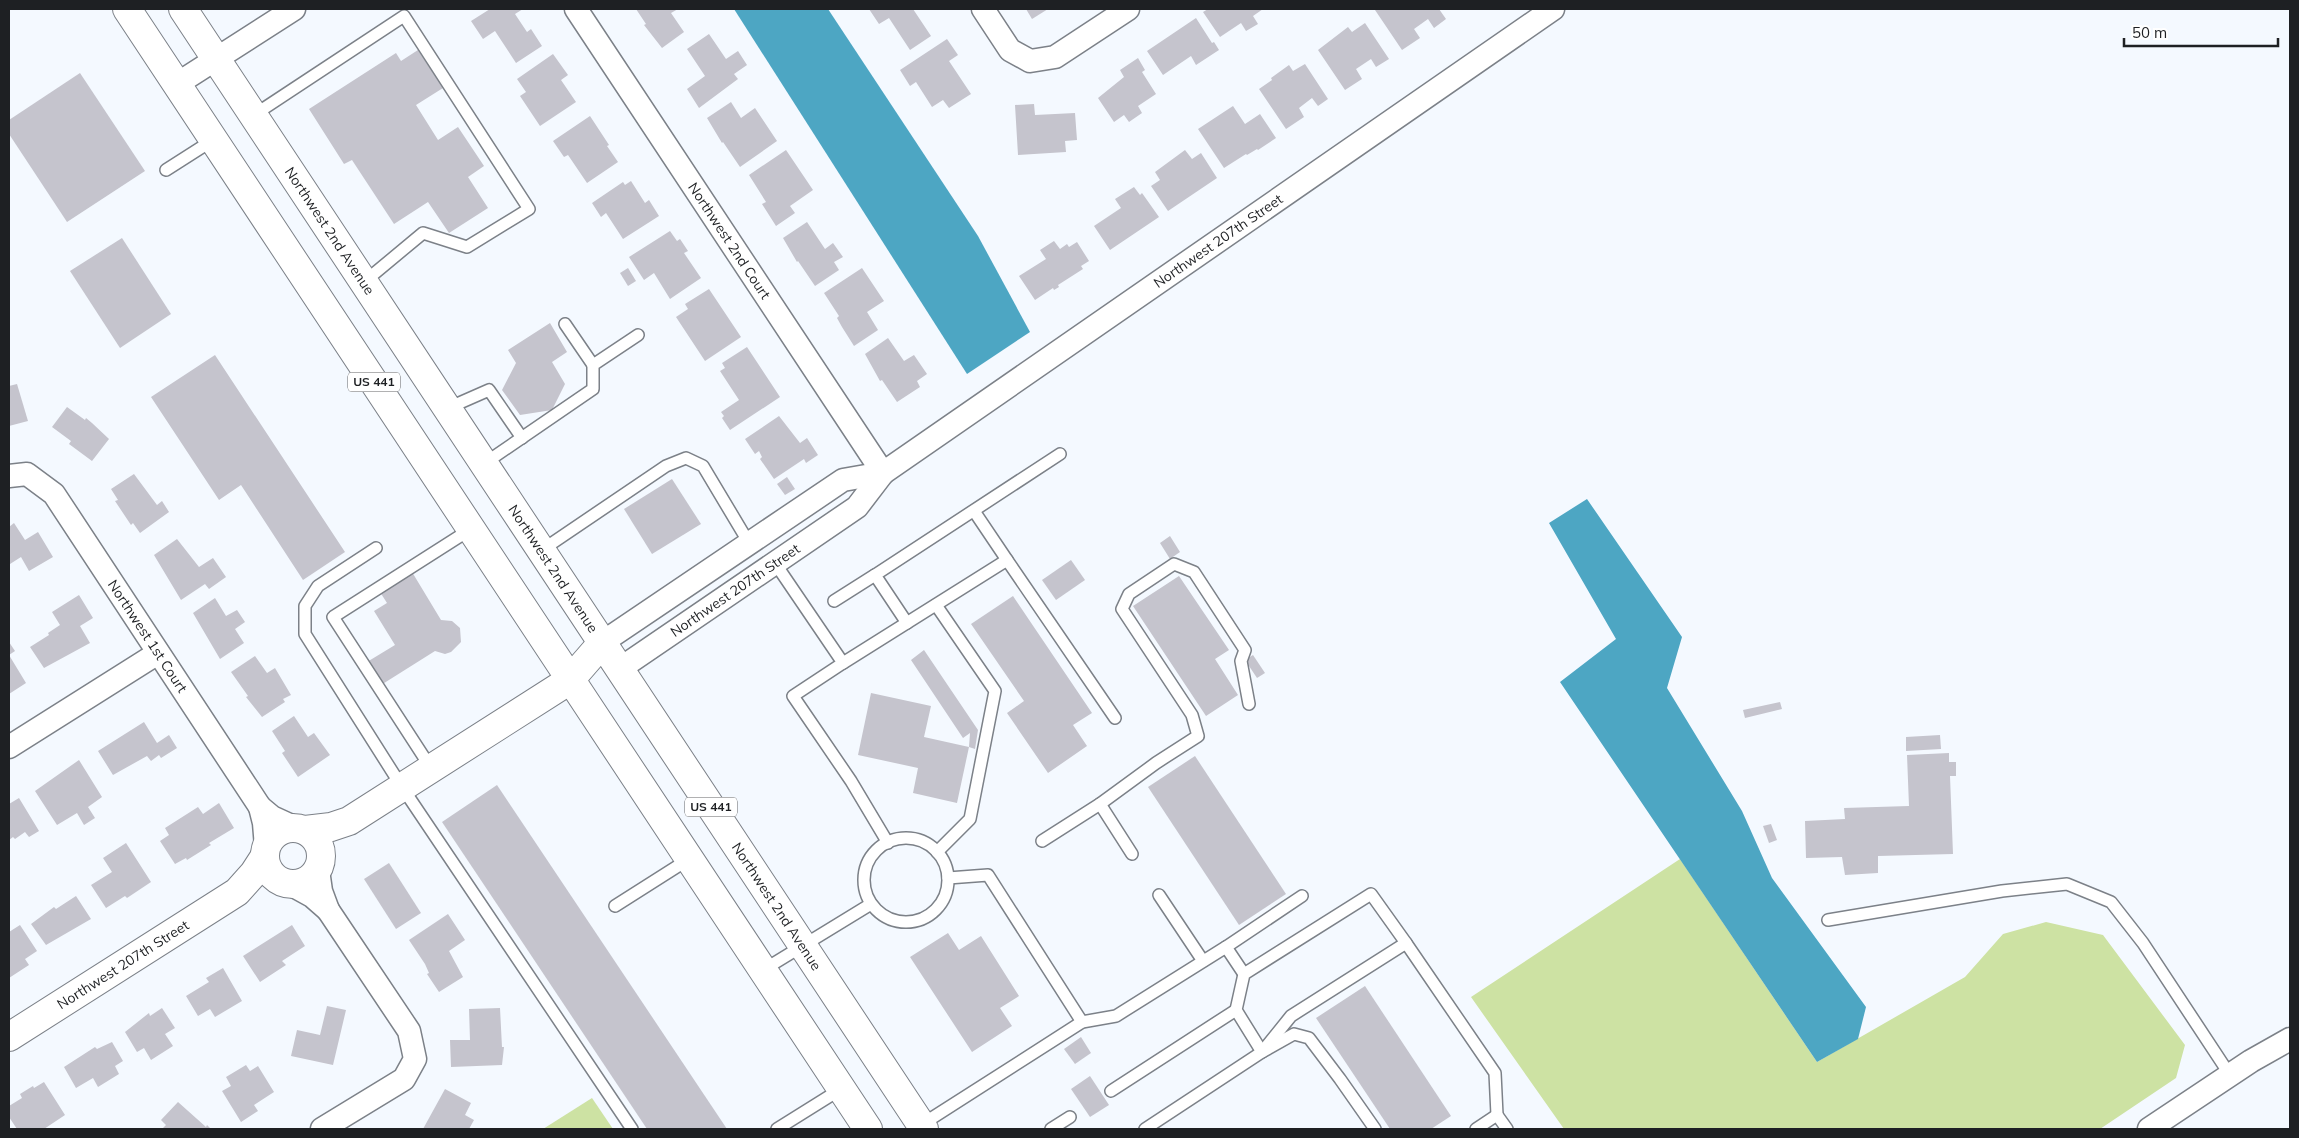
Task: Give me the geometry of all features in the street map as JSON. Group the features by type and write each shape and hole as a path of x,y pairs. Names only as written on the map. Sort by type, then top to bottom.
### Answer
{"main road":[{"name":"US 441","path":"127,9 868,1129"},
{"name":"Northwest 2nd Avenue","path":"183,9 485,463 922,1127"},
{"name":"Northwest 207th Street","path":"300,829 331,827 349,821 570,680 603,642"},
{"name":"Northwest 207th Street","path":"570,680 620,668"},
{"name":"Northwest 207th Street","path":"320,866 328,846 349,821"},
{"path":"300,829 313,836 318,843 320,866 312,878 304,882 287,883 270,874 266,852 278,832 300,829"},
{"name":"Northwest 207th Street","path":"237,892 254,873 266,852"},
{"name":"Northwest 207th Street","path":"9,1037 237,892 258,885 287,883"}],"street":[{"path":"177,84 294,9"},
{"name":"Northwest 2nd Court","path":"576,9 883,472"},
{"path":"983,9 1010,50 1030,61 1055,57 1128,9"},
{"name":"Northwest 207th Street","path":"620,668 857,507 883,472 1554,9"},
{"name":"Northwest 207th Street","path":"603,642 843,480 883,472"},
{"name":"Northwest 1st Court","path":"18,475 54,494 260,807 272,817 300,829"},
{"path":"9,747 158,653"},
{"name":"Northwest 1st Court","path":"260,807 264,823 266,852"},
{"path":"320,866 321,891 328,910 409,1031 415,1059 404,1079 322,1129"},
{"path":"287,883 312,896 328,910"},
{"path":"2149,1129 2230,1075 2290,1039"}],"lane":[{"path":"254,115 404,16 529,209 467,247 423,233 364,282"},
{"path":"166,170 214,140"},
{"path":"485,463 593,389 593,365 565,324"},
{"path":"593,365 638,335"},
{"path":"448,408 489,390 522,438"},
{"path":"834,601 1060,454"},
{"path":"542,550 666,466 686,458 703,466 749,543"},
{"path":"974,511 1115,718"},
{"path":"431,768 334,617 472,529"},
{"path":"376,548 318,586 305,606 305,634 402,787 632,1129"},
{"path":"888,843 851,780 793,696 1008,560"},
{"path":"775,563 843,663"},
{"path":"1042,841 1100,804 1198,736 1192,715 1122,609 1129,594 1174,564 1194,572 1245,650 1241,661 1249,704"},
{"path":"875,575 907,623"},
{"path":"936,605 995,691 970,819 937,852"},
{"path":"1100,804 1132,854"},
{"path":"901,839 914,839 927,844 937,852 944,864 948,878 946,892 940,904 930,915 917,921 902,922 889,919 877,911 871,904 864,887 864,874 868,861 877,850 888,843 901,839"},
{"path":"615,906 689,859"},
{"path":"948,878 988,875 1082,1022"},
{"path":"1828,920 2002,891 2067,884 2111,902 2143,943 2230,1075"},
{"path":"1262,1052 1236,1010 1244,974 1371,894 1495,1073 1496,1115 1507,1129"},
{"path":"1159,895 1203,961"},
{"path":"922,1127 1082,1022 1116,1016 1226,947 1302,896"},
{"path":"763,970 871,904"},
{"path":"1262,1052 1291,1016 1406,943"},
{"path":"1226,947 1244,974"},
{"path":"1111,1091 1236,1010"},
{"path":"1145,1129 1262,1052 1294,1034 1309,1038 1375,1129"},
{"path":"777,1129 841,1089"},
{"path":"1476,1129 1496,1115"},
{"path":"1051,1129 1070,1117"}],"green space":[{"path":"1680,859 1817,1062 1965,977 2003,934 2046,922 2103,935 2185,1045 2176,1078 2100,1129 1564,1129 1471,997"},
{"path":"592,1098 613,1129 543,1129"}],"water":[{"path":"734,9 828,9 978,236 1030,332 967,374"},
{"path":"1587,499 1682,637 1667,688 1742,811 1772,878 1866,1007 1858,1039 1817,1062 1560,682 1616,639 1549,523"}],"building":[{"path":"490,9 523,9 515,14 527,32 531,29 542,46 516,63 495,31 483,39 471,21"},
{"path":"636,9 678,9 671,13 684,32 662,48 644,25 646,24"},
{"path":"869,9 913,9 931,36 910,50 889,18 879,24"},
{"path":"1026,9 1048,9 1032,19"},
{"path":"1208,9 1263,9 1253,16 1258,24 1246,31 1241,23 1220,37 1203,12"},
{"path":"1439,9 1446,19 1434,28 1428,19 1414,29 1420,38 1402,50 1375,10"},
{"path":"1196,18 1212,43 1214,42 1219,50 1196,65 1191,56 1163,75 1147,51"},
{"path":"1365,23 1389,59 1376,67 1371,59 1356,69 1362,79 1345,90 1318,50 1348,27 1352,32"},
{"path":"709,34 726,59 738,51 747,65 734,74 738,79 699,108 687,89 705,76 687,49"},
{"path":"947,39 958,55 949,61 971,94 949,108 943,100 932,107 916,82 910,86 900,70"},
{"path":"418,50 443,88 416,105 438,140 458,127 484,166 468,177 488,208 449,233 428,202 394,224 352,160 344,164 309,109 396,53 401,61"},
{"path":"553,54 568,75 561,80 576,102 540,126 520,96 526,92 517,79"},
{"path":"1138,58 1145,70 1142,72 1156,94 1138,106 1142,113 1129,122 1124,115 1114,122 1098,98 1124,77 1120,70"},
{"path":"1305,64 1328,99 1318,106 1312,98 1299,108 1304,117 1286,129 1259,89 1289,65 1293,71"},
{"path":"80,73 145,171 67,222 9,134 9,120"},
{"path":"731,102 741,118 755,108 777,141 740,167 722,143 707,118"},
{"path":"1034,104 1035,115 1075,113 1077,140 1065,141 1066,152 1018,155 1015,105"},
{"path":"1233,106 1245,124 1260,114 1276,138 1224,168 1198,129"},
{"path":"590,116 618,162 587,183 568,155 564,157 553,141"},
{"path":"786,150 813,190 790,206 795,213 776,226 762,204 766,202 749,175"},
{"path":"1185,150 1192,159 1201,153 1217,178 1168,211 1151,186 1160,180 1155,172"},
{"path":"631,181 645,203 649,200 659,216 623,239 606,213 601,217 592,203 623,182 625,185"},
{"path":"1134,187 1140,195 1142,193 1159,217 1110,250 1094,226 1121,208 1115,199"},
{"path":"807,222 825,249 833,243 843,257 834,262 839,270 815,286 797,262 783,238"},
{"path":"670,231 677,241 680,239 688,251 684,253 701,278 670,299 654,273 644,280 629,257"},
{"path":"122,238 171,314 120,348 70,271"},
{"path":"1054,241 1060,249 1067,244 1069,247 1077,242 1089,261 1081,266 1083,269 1058,285 1059,287 1054,290 1053,288 1035,300 1019,276 1046,259 1040,250"},
{"path":"628,268 636,281 628,286 620,273"},
{"path":"862,268 884,301 867,312 878,330 854,346 837,318 839,316 824,293"},
{"path":"709,289 741,337 705,361 676,317 688,309 685,304"},
{"path":"550,323 567,352 552,362 565,384 552,410 520,415 502,390 516,363 508,350"},
{"path":"888,338 904,361 914,355 927,374 917,381 920,387 897,402 882,380 880,381 865,354"},
{"path":"747,347 780,397 730,430 722,418 724,416 721,412 739,400 720,371 725,368 722,363"},
{"path":"215,355 345,552 303,580 241,485 219,500 151,397"},
{"path":"17,384 28,421 9,426 9,386"},
{"path":"67,407 85,420 86,418 109,439 92,461 69,444 71,441 52,427"},
{"path":"779,416 800,443 807,438 818,455 806,463 804,459 774,479 760,459 762,457 759,451 755,454 745,439"},
{"path":"134,474 157,505 162,501 169,512 140,533 133,523 131,525 115,501 118,500 111,489"},
{"path":"787,477 795,489 785,495 777,484"},
{"path":"672,479 701,524 652,554 624,509"},
{"path":"14,523 25,540 38,532 53,557 29,571 21,557 10,564 9,527"},
{"path":"1170,536 1180,552 1170,559 1160,543"},
{"path":"177,539 199,567 213,558 226,577 209,589 205,584 181,600 154,555"},
{"path":"1071,560 1085,580 1056,600 1042,580"},
{"path":"412,572 441,620 452,621 460,628 461,642 451,652 445,654 435,651 381,685 367,662 395,645 374,611 387,603 380,592"},
{"path":"1179,576 1229,650 1215,659 1238,695 1206,716 1133,606"},
{"path":"79,595 93,618 80,626 90,643 44,668 30,647 49,635 48,633 60,625 52,612"},
{"path":"1013,596 1092,713 1073,725 1087,746 1048,773 1007,713 1024,701 971,624"},
{"path":"215,598 226,616 237,610 245,622 235,629 244,643 220,659 193,613"},
{"path":"9,642 15,651 9,655"},
{"path":"924,650 978,730 975,749 969,747 970,733 963,738 911,660"},
{"path":"9,655 26,683 9,694"},
{"path":"1253,655 1265,673 1257,678 1245,660"},
{"path":"255,656 267,673 275,668 291,695 283,699 285,702 262,717 246,697 248,696 231,672"},
{"path":"871,693 931,706 924,737 969,747 957,803 913,793 918,768 858,755"},
{"path":"1780,702 1782,709 1745,718 1743,710"},
{"path":"294,716 308,737 314,733 330,755 298,777 282,753 285,751 272,731"},
{"path":"144,722 157,743 169,735 177,748 161,758 159,755 151,761 147,756 113,775 98,751"},
{"path":"1940,735 1941,749 1906,751 1906,737"},
{"path":"1949,753 1949,762 1956,762 1956,776 1950,776 1953,854 1878,856 1878,873 1845,875 1842,857 1806,858 1805,821 1845,819 1844,808 1909,806 1907,755"},
{"path":"1195,756 1286,894 1239,925 1148,787"},
{"path":"79,760 102,797 88,807 95,818 84,825 77,813 57,825 35,791"},
{"path":"497,785 727,1129 647,1129 442,822"},
{"path":"19,798 39,831 29,837 25,832 15,839 13,837 9,840 9,804"},
{"path":"219,803 234,828 209,843 211,845 187,860 186,858 175,864 160,841 169,835 165,828 198,807 203,814"},
{"path":"1771,824 1777,840 1769,843 1763,826"},
{"path":"126,843 151,882 127,898 125,896 106,908 91,885 112,872 103,858"},
{"path":"389,863 421,913 396,929 364,879"},
{"path":"76,896 91,919 46,945 31,924 54,907 56,909"},
{"path":"448,914 465,940 449,951 463,977 439,992 427,974 429,973 425,964 409,940"},
{"path":"20,925 37,951 25,959 29,965 9,978 9,932"},
{"path":"292,925 305,946 282,961 286,965 260,982 243,956"},
{"path":"948,933 959,950 981,936 1019,996 1000,1008 1012,1026 972,1052 910,957"},
{"path":"223,968 242,1001 215,1017 210,1009 198,1016 186,996 209,982 206,978"},
{"path":"1365,986 1451,1116 1431,1129 1390,1129 1316,1018"},
{"path":"327,1006 346,1010 333,1065 291,1056 297,1030 320,1035"},
{"path":"162,1008 175,1028 165,1034 173,1046 151,1060 144,1048 137,1052 125,1032 149,1013 150,1016"},
{"path":"500,1008 502,1047 504,1047 502,1065 451,1067 450,1040 470,1040 469,1009"},
{"path":"1081,1037 1091,1053 1075,1064 1064,1049"},
{"path":"112,1042 123,1061 115,1066 119,1074 98,1087 93,1078 76,1088 64,1067 95,1047 97,1049"},
{"path":"246,1065 250,1071 258,1066 274,1092 254,1105 258,1111 241,1122 222,1091 231,1086 226,1077"},
{"path":"1090,1076 1109,1105 1090,1117 1071,1089"},
{"path":"44,1082 65,1115 44,1129 17,1129 9,1117 9,1106 22,1098 20,1094"},
{"path":"445,1089 471,1103 465,1115 474,1120 469,1129 423,1129"},
{"path":"178,1102 206,1127 207,1125 211,1129 162,1129 166,1125 161,1120"}]}
